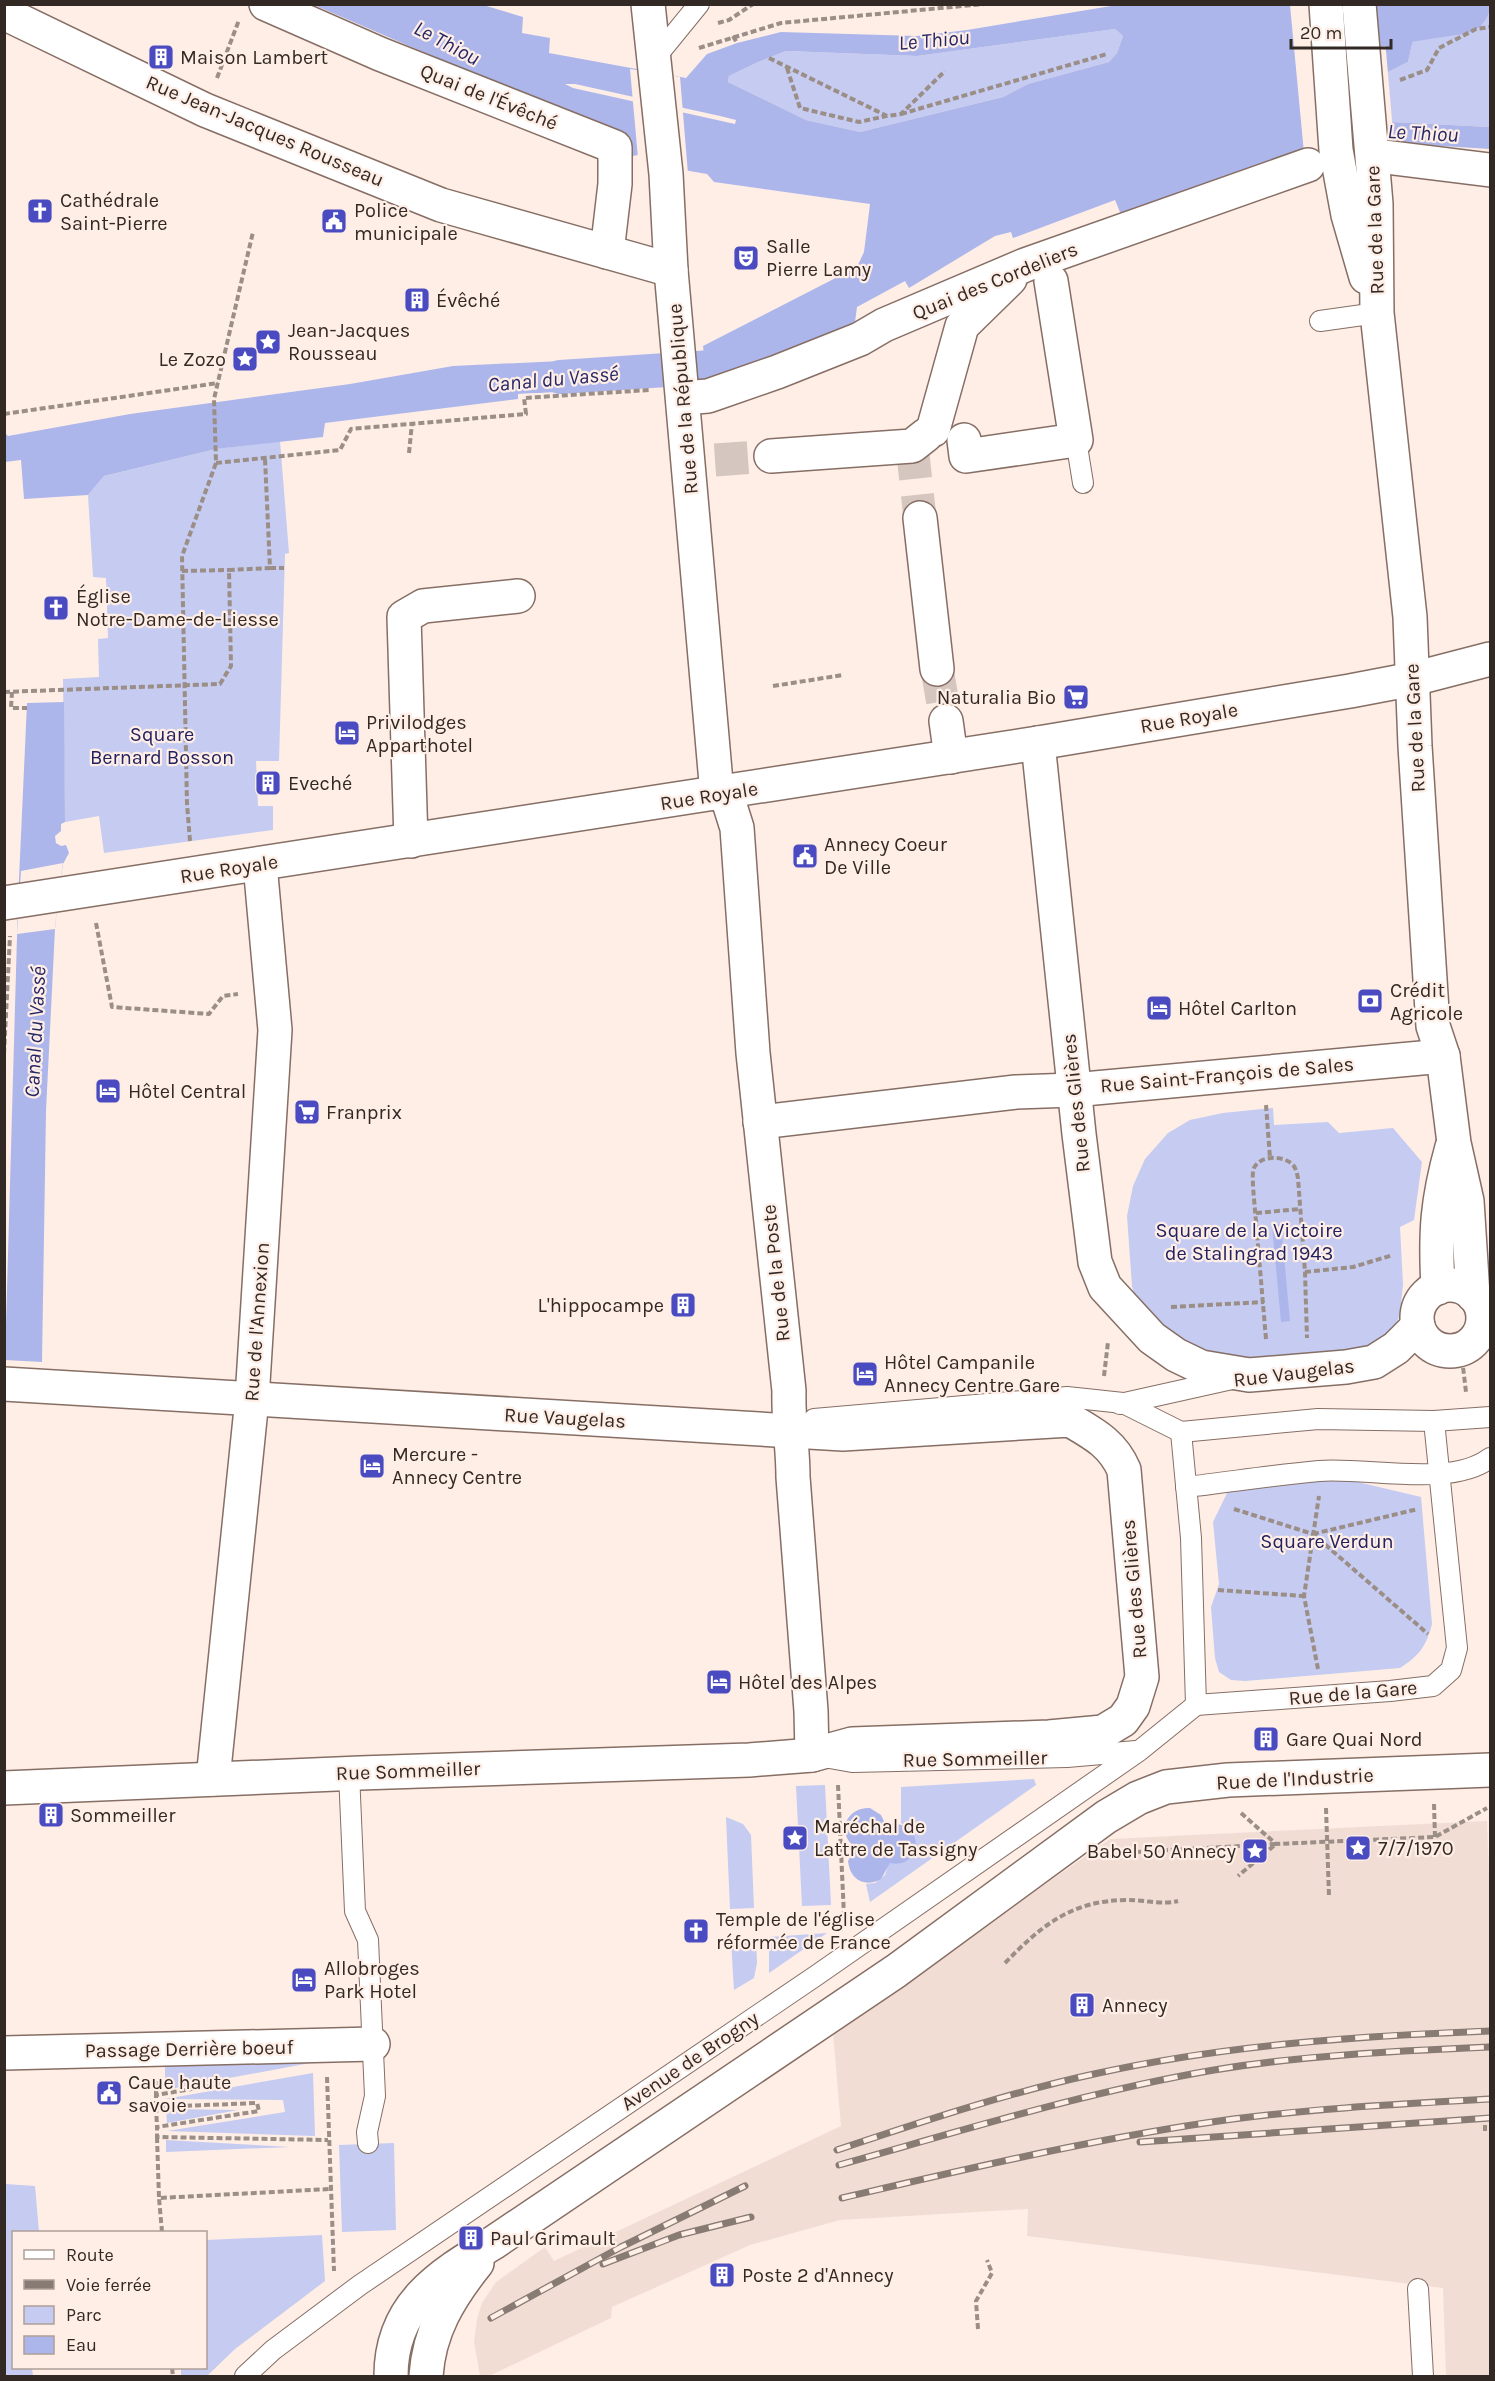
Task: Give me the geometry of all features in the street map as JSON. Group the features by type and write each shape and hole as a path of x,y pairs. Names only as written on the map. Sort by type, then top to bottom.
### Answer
{"street":[{"name":"Rue de la République","path":"648,4 666,174 671,270 683,393 702,463 721,794"},
{"name":"Rue de la Gare","path":"1326,4 1336,150 1361,206 1377,313 1410,617 1415,746 1433,1026 1443,1056 1454,1143 1469,1214 1482,1325"},
{"name":"Rue de la Gare","path":"1359,4 1366,88 1378,151 1361,206"},
{"name":"Quai de l'Évêché","path":"253,10 380,54 615,147 615,184 607,252"},
{"name":"Rue Jean-Jacques Rousseau","path":"4,13 206,110 441,205 671,270"},
{"path":"1378,151 1491,170"},
{"name":"Quai des Cordeliers","path":"683,393 708,396 777,372 860,339 884,325 1038,273 1308,165"},
{"path":"771,456 924,437 962,326 1038,273 1076,440 966,456 964,440"},
{"path":"906,317 962,326"},
{"path":"920,518 937,669"},
{"path":"411,841 404,617 423,606 518,596"},
{"name":"Rue Royale","path":"11,902 721,794 1038,743 1413,679 1491,659"},
{"path":"946,721 951,757"},
{"name":"Rue des Glières","path":"1038,743 1073,1090 1095,1262 1105,1287 1152,1338 1176,1355 1201,1367 1249,1375"},
{"name":"Rue de la Poste","path":"721,794 737,828 753,1053 789,1391 812,1755"},
{"name":"Rue de l'Annexion","path":"213,1779 253,1395 275,1030 260,864"},
{"name":"Rue Saint-François de Sales","path":"760,1122 1016,1092 1073,1090 1443,1056"},
{"name":"Rue de la Gare","path":"1438,1288 1437,1211 1454,1143"},
{"path":"1457,1286 1482,1325 1455,1351 1439,1350 1426,1340 1418,1326 1418,1312 1421,1303 1430,1292 1438,1288 1457,1286"},
{"name":"Rue Vaugelas","path":"1249,1375 1346,1367 1374,1362 1389,1354 1418,1326"},
{"name":"Rue Vaugelas","path":"4,1384 253,1395 790,1426 843,1434 1070,1420"},
{"name":"Rue des Glières","path":"1070,1420 1103,1439 1118,1455 1124,1470 1142,1677 1133,1706 1123,1720 1103,1732"},
{"name":"Rue Sommeiller","path":"4,1788 349,1773 737,1761 812,1755 852,1744 1049,1737 1103,1732"},
{"name":"Rue de l'Industrie","path":"1107,1818 1138,1798 1166,1787 1228,1780 1491,1770"},
{"name":"Avenue de Brogny","path":"391,2376 394,2344 400,2327 411,2309 443,2274 493,2243 896,1971 1107,1818"},
{"name":"Passage Derrière boeuf","path":"4,2053 373,2044"},
{"path":"426,2376 429,2346 438,2320 457,2288 493,2243"}],"lane":[{"path":"656,66 699,4"},
{"path":"1320,321 1377,313"},
{"path":"1076,440 1083,483"},
{"name":"Rue Vaugelas","path":"4,1373 253,1395"},
{"name":"Rue Vaugelas","path":"1070,1420 1118,1403 1249,1375"},
{"name":"Rue Vaugelas","path":"790,1426 1068,1397 1118,1403 1181,1432"},
{"path":"1196,1705 1191,1538 1181,1432 1318,1419 1434,1421 1491,1417"},
{"name":"Rue de la Gare","path":"1196,1705 1433,1686 1450,1670 1457,1648 1434,1421"},
{"path":"1186,1487 1321,1471 1439,1474 1480,1466 1491,1458"},
{"name":"Avenue de Brogny","path":"245,2376 273,2350 347,2295 817,1975 1139,1751 1196,1705"},
{"name":"Rue Sommeiller","path":"812,1755 852,1762 1067,1756 1139,1751"},
{"path":"349,1773 355,1911 368,1940 375,2096 367,2137"},
{"path":"1418,2289 1423,2376"}],"path":[{"path":"708,26 729,20 753,4"},
{"path":"656,66 679,55 733,36 781,23 984,4"},
{"path":"206,110 253,10"},
{"path":"1366,88 1393,83 1426,70 1439,48 1476,29 1491,27"},
{"path":"733,36 737,43"},
{"path":"787,67 800,108 859,122 902,114 1107,54"},
{"path":"769,58 887,116"},
{"path":"902,114 945,71"},
{"path":"193,874 187,804 182,556 216,462 214,399 253,232"},
{"path":"4,414 218,383"},
{"path":"216,462 340,450 351,429 526,414 524,398 683,393"},
{"path":"409,453 412,423"},
{"path":"265,459 270,568"},
{"path":"182,571 284,568"},
{"path":"4,692 220,684 231,666 230,570"},
{"path":"773,686 843,675"},
{"path":"12,692 11,708 27,708"},
{"path":"90,890 112,1007 209,1014 223,996 271,988"},
{"path":"4,1054 11,902"},
{"path":"1266,1109 1270,1158"},
{"path":"1266,1343 1254,1169 1260,1161 1270,1158 1286,1159 1294,1166 1298,1178 1305,1272 1307,1341"},
{"path":"1256,1214 1300,1209"},
{"path":"1305,1272 1353,1267 1393,1255"},
{"path":"1114,1299 1104,1376 1118,1403"},
{"path":"1162,1308 1263,1302"},
{"path":"1319,1675 1304,1596 1320,1492"},
{"path":"1231,1508 1313,1534 1429,1635"},
{"path":"1313,1534 1422,1508"},
{"path":"1217,1590 1304,1596"},
{"path":"838,1785 844,1916"},
{"path":"1433,1794 1435,1837"},
{"path":"1326,1798 1329,1896"},
{"path":"1112,1853 1435,1837 1487,1808"},
{"path":"1237,1809 1276,1844"},
{"path":"1238,1876 1276,1844"},
{"path":"1005,1963 1030,1937 1061,1915 1103,1900 1149,1900 1170,1903 1178,1901"},
{"path":"327,2045 328,2140 334,2270 347,2295"},
{"path":"162,2231 156,2095 224,2083"},
{"path":"156,2107 257,2103 259,2111 157,2127"},
{"path":"1485,2125 1485,2131"},
{"path":"157,2137 328,2140"},
{"path":"159,2198 330,2189"},
{"path":"978,2329 976,2301 992,2273 987,2260"}],"shaded area":[{"path":"1487,1821 1490,1899 1490,2376 1446,2376 1443,2288 1027,2236 1028,2209 840,2220 750,2245 612,2307 611,2318 489,2376 480,2376 474,2342 477,2319 482,2303 496,2282 545,2247 554,2261 841,2126 833,2032 1110,1839"}],"green space":[{"path":"1475,11 1476,14 1490,11 1490,127 1392,122 1388,72 1408,62 1414,36 1437,24 1438,18"},
{"path":"1115,29 1123,36 1117,53 1109,62 1028,84 1003,97 860,132 806,120 728,82 729,76 786,51 917,56"},
{"name":"Square Bernard Bosson","path":"280,441 289,553 285,554 279,761 256,761 258,806 273,806 273,830 104,853 99,816 65,822 63,679 99,677 98,639 108,638 106,578 93,577 88,495 104,476 216,449"},
{"name":"Square de la Victoire de Stalingrad 1943","path":"1273,1108 1274,1125 1328,1122 1339,1133 1393,1128 1422,1162 1414,1220 1400,1227 1403,1284 1400,1314 1393,1332 1368,1348 1245,1361 1194,1354 1137,1305 1132,1286 1127,1216 1133,1186 1145,1159 1168,1133 1190,1120 1223,1113"},
{"name":"Square Verdun","path":"1345,1479 1421,1497 1432,1624 1424,1645 1417,1655 1400,1668 1245,1681 1231,1680 1219,1672 1215,1658 1211,1607 1219,1584 1213,1522 1229,1489"},
{"path":"1034,1779 1036,1785 870,1902 866,1884 875,1883 885,1875 889,1863 912,1831 901,1823 901,1787"},
{"path":"825,1785 831,1905 802,1906 796,1786"},
{"path":"726,1817 743,1824 751,1835 754,1908 730,1909"},
{"path":"827,1933 769,1973 769,1937"},
{"path":"756,1939 757,1963 754,1978 734,1990 731,1941"},
{"path":"165,2061 321,2061 165,2090"},
{"path":"313,2073 315,2136 167,2131 285,2112 283,2100 165,2099"},
{"path":"166,2109 238,2110 167,2123"},
{"path":"166,2140 290,2147 166,2152"},
{"path":"394,2143 396,2230 342,2232 339,2145"},
{"path":"5,2184 35,2186 39,2231 12,2231 12,2369 32,2369 33,2376 5,2376"},
{"path":"322,2235 325,2281 235,2349 207,2376 181,2376 181,2369 207,2369 207,2240"}],"water":[{"path":"314,5 483,5 523,17 522,33 550,38 549,53 686,78 707,54 737,43 781,32 917,36 1117,5 1435,5 1437,24 1414,36 1408,62 1388,72 1392,122 1490,127 1490,149 1394,143 1304,153 1122,217 1115,200 1013,238 1011,232 995,236 909,288 905,281 857,307 853,337 708,392 703,346 857,267 864,252 870,204 714,182 707,174 648,164 642,154 629,157 553,108","holes":["1115,29 1123,36 1117,53 1109,62 1028,84 1003,97 860,132 806,120 728,82 729,76 786,51 917,56","565,84 575,84 736,120 735,124 573,88"]},
{"path":"1443,5 1490,5 1490,11 1446,16"},
{"path":"604,359 606,390 518,394 518,399 325,423 323,437 216,449 104,476 88,495 24,499 21,460 5,462 4,432 8,436 130,414 350,384 453,366"},
{"path":"64,702 65,822 61,824 61,831 55,836 56,843 61,846 66,845 69,853 63,864 55,929 46,1111 42,1362 5,1360 18,901 27,703"},
{"path":"1281,1224 1290,1321 1281,1322 1272,1225"},
{"path":"870,1808 881,1815 886,1825 899,1824 908,1828 914,1835 916,1843 909,1859 901,1863 890,1863 881,1879 869,1883 855,1877 849,1868 848,1861 855,1847 849,1841 845,1828 846,1822 855,1812"}],"pier":[{"path":"1290,5 1382,5 1394,143 1304,153"},
{"path":"630,69 680,77 688,174 647,167 638,158"},
{"path":"604,359 607,359 609,390 607,393 521,397 521,401 518,401 518,394 606,390"},
{"path":"63,863 55,929 17,934 21,871"}],"waterway":[{"name":"Le Thiou","path":"1355,20 1460,4"},
{"name":"Canal du Vassé","path":"560,377 712,367 749,352"}],"tunnel":[{"path":"912,446 920,518"},
{"path":"715,460 771,456"},
{"path":"937,669 946,721"}],"railway":[{"path":"837,2150 997,2099 1143,2064 1241,2049 1341,2039 1490,2031"},
{"path":"839,2165 1072,2100 1214,2070 1317,2057 1490,2047"},
{"path":"842,2198 1036,2154 1184,2126 1297,2112 1490,2099"},
{"path":"1140,2142 1490,2118"},
{"path":"491,2318 621,2247 745,2186"},
{"path":"603,2264 679,2235 751,2217"}],"place":[{"name":"Maison Lambert","path":"161,57"},
{"name":"Cathédrale Saint-Pierre","path":"40,211"},
{"name":"Police municipale","path":"334,221"},
{"name":"Salle Pierre Lamy","path":"746,258"},
{"name":"Évêché","path":"417,300"},
{"name":"Jean-Jacques Rousseau","path":"268,342"},
{"name":"Le Zozo","path":"245,359"},
{"name":"Église Notre-Dame-de-Liesse","path":"56,608"},
{"name":"Naturalia Bio","path":"1076,697"},
{"name":"Privilodges Apparthotel","path":"347,733"},
{"name":"Eveché","path":"268,783"},
{"name":"Annecy Coeur De Ville","path":"805,856"},
{"name":"Crédit Agricole","path":"1370,1001"},
{"name":"Hôtel Carlton","path":"1159,1008"},
{"name":"Hôtel Central","path":"108,1091"},
{"name":"Franprix","path":"307,1112"},
{"name":"L'hippocampe","path":"683,1305"},
{"name":"Hôtel Campanile Annecy Centre Gare","path":"865,1374"},
{"name":"Mercure - Annecy Centre","path":"372,1466"},
{"name":"Hôtel des Alpes","path":"719,1682"},
{"name":"Gare Quai Nord","path":"1266,1739"},
{"name":"Sommeiller","path":"51,1815"},
{"name":"Maréchal de Lattre de Tassigny","path":"795,1838"},
{"name":"7/7/1970","path":"1358,1848"},
{"name":"Babel 50 Annecy","path":"1255,1851"},
{"name":"Temple de l'église réformée de France","path":"696,1931"},
{"name":"Allobroges Park Hotel","path":"304,1980"},
{"name":"Annecy","path":"1082,2005"},
{"name":"Caue haute savoie","path":"109,2093"},
{"name":"Paul Grimault","path":"471,2238"},
{"name":"Poste 2 d'Annecy","path":"722,2275"}]}
